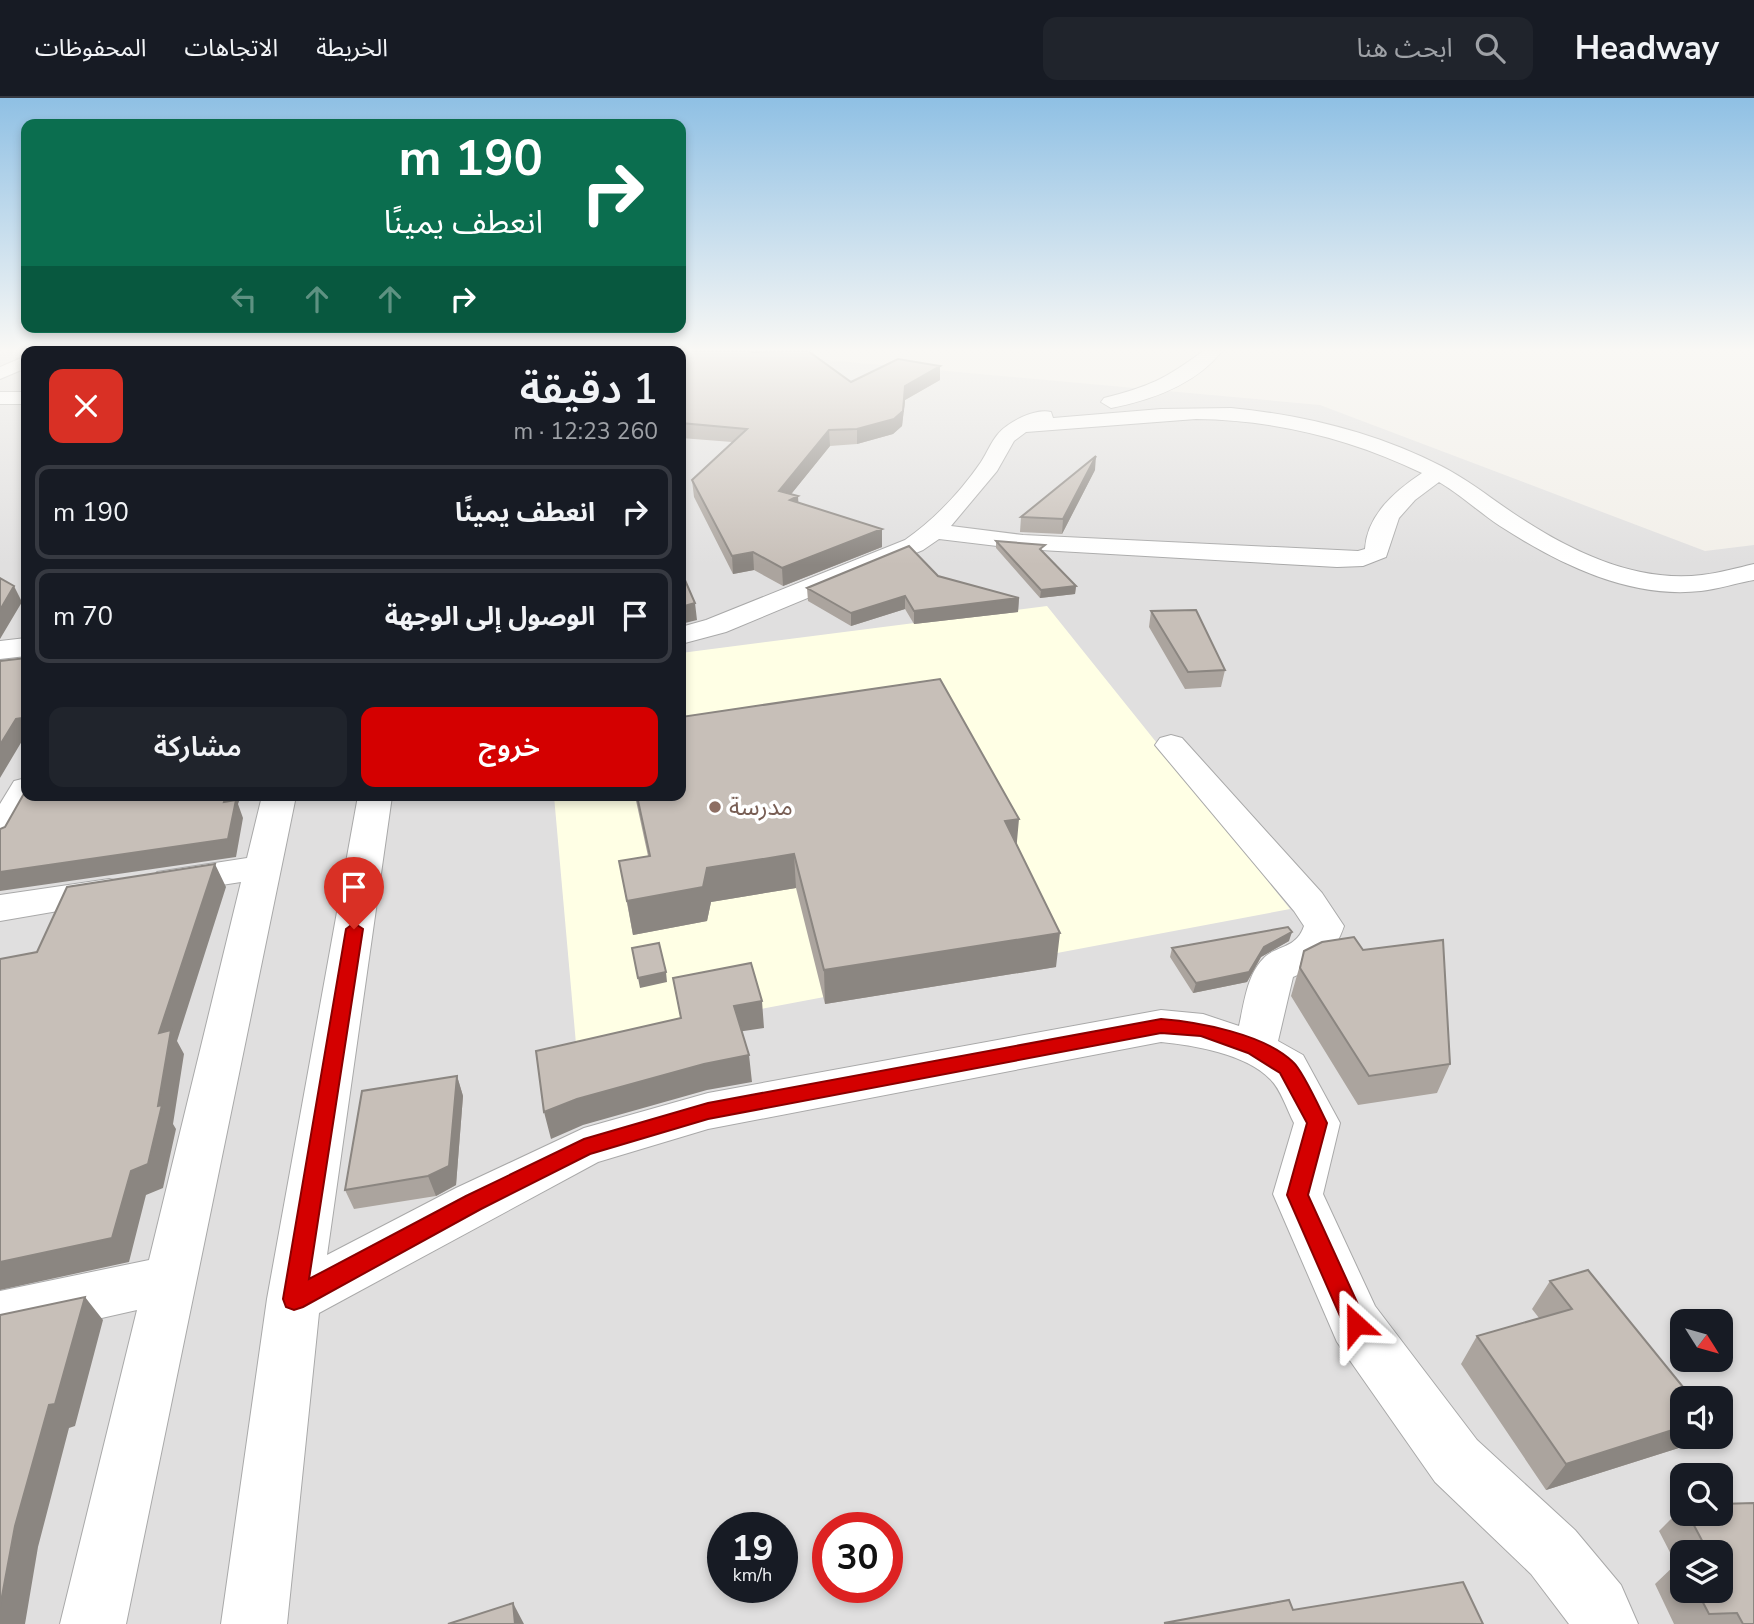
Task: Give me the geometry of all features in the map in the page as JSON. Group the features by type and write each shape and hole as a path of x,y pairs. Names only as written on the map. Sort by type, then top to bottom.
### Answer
{"street":[{"path":"686,635 716,626 914,545 934,531 989,466 1006,437 1031,422"},
{"path":"1021,426 1072,422"},
{"path":"1291,422 1357,441 1438,473 1463,487 1504,518 1573,558 1604,570 1667,583 1703,583 1754,572"},
{"path":"934,531 1037,542 1337,559 1370,557 1377,552 1376,542 1394,506 1438,473"},
{"path":"0,650 21,648"},
{"path":"1171,745 1308,902 1324,926 1319,941 1300,958 1278,967 1271,980 1255,1048"},
{"path":"0,836 21,797"},
{"path":"93,1624 278,801"},
{"path":"254,1624 294,1299 374,801"},
{"path":"0,908 263,867"},
{"path":"294,1299 584,1147 708,1111 1161,1026 1203,1030 1255,1048 1287,1067 1317,1123 1298,1195 1356,1324 1456,1461 1553,1552 1598,1608 1605,1624"},
{"path":"0,1316 170,1279"}],"shaded area":[{"path":"0,422 21,422 21,801 686,801 686,422 1365,422 1705,551 1754,545 1754,1624 0,1624"},
{"path":"1047,606 1290,909 576,1044 554,801 686,801 686,652"}],"building":[{"path":"686,422 882,422 857,429 829,430 779,491 798,496 790,500 882,529 782,568 753,552 732,556 692,480 747,429"},
{"path":"1096,456 1063,519 1021,517"},
{"path":"996,541 1045,545 1040,549 1076,586 1041,590"},
{"path":"909,546 938,576 1019,598 914,611 905,596 851,613 807,588"},
{"path":"0,578 14,586 0,610"},
{"path":"686,582 695,603 686,606"},
{"path":"1196,610 1225,670 1188,672 1151,611"},
{"path":"21,659 21,718 16,719 0,745 0,661"},
{"path":"940,679 1019,819 1005,821 1060,933 824,970 794,854 707,868 703,887 627,901 619,861 650,856 638,801 686,801 686,716"},
{"path":"21,799 21,801 236,801 228,839 0,872 0,829 5,827"},
{"path":"215,864 159,1033 171,1030 158,1106 162,1105 148,1164 131,1171 112,1238 0,1262 0,959 37,952 67,887"},
{"path":"1288,927 1292,932 1264,947 1249,972 1196,983 1172,948"},
{"path":"1354,937 1363,950 1443,940 1450,1064 1369,1076 1300,968 1304,951 1322,942"},
{"path":"659,943 666,972 638,978 632,948"},
{"path":"751,963 762,1001 734,1006 749,1055 704,1064 577,1099 544,1112 536,1051 681,1018 673,978"},
{"path":"457,1076 449,1166 428,1176 345,1190 362,1091"},
{"path":"1588,1270 1682,1386 1670,1386 1670,1431 1566,1464 1477,1336 1572,1309 1550,1281"},
{"path":"85,1297 55,1404 49,1405 15,1526 0,1607 0,1315"},
{"path":"1754,1503 1754,1624 1743,1624 1737,1613 1709,1614 1703,1603 1733,1603 1733,1540 1702,1540 1694,1526 1733,1526 1733,1504"},
{"path":"1463,1582 1483,1624 1164,1623 1289,1600 1293,1610"},
{"path":"513,1603 515,1624 448,1624"}],"place":[{"name":"مدرسة","path":"715,807"}],"route":[{"path":"354,929 294,1299 584,1147 708,1111 1161,1026 1203,1030 1255,1048 1287,1067 1317,1123 1298,1195 1356,1324"}]}
